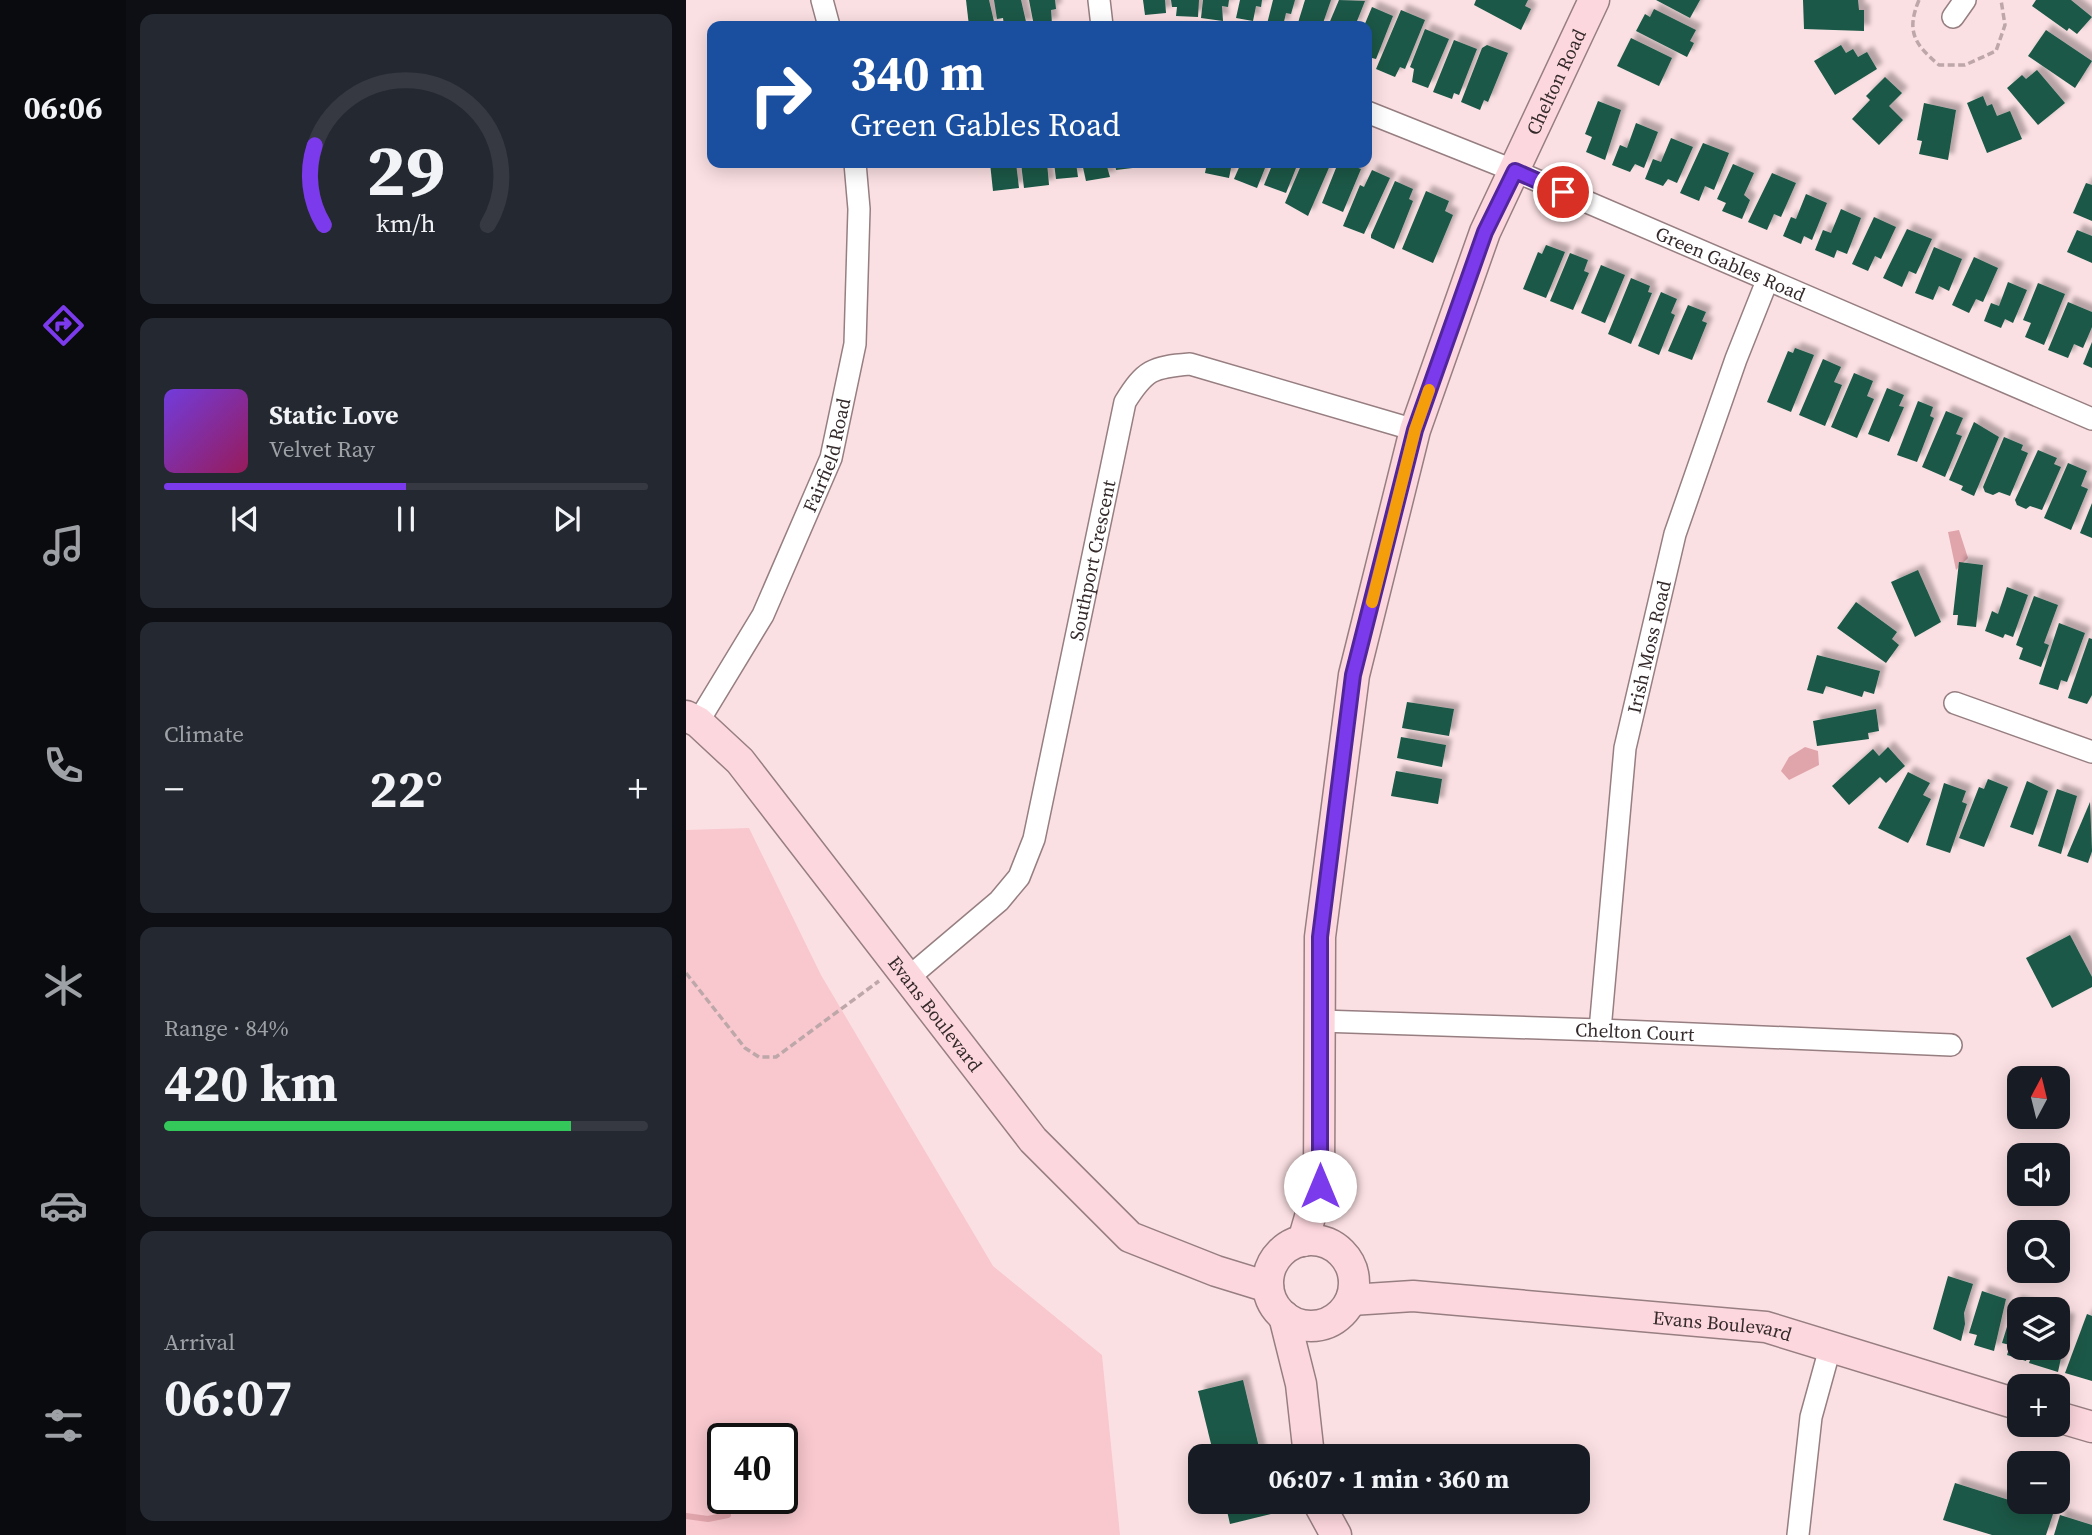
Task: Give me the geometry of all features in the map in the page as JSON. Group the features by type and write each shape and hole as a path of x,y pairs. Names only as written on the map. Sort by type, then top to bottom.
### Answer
{"street":[{"path":"822,0 828,21"},
{"path":"1099,0 1101,21"},
{"name":"Chelton Road","path":"1339,1249 1320,1186 1320,937 1353,675 1415,430 1485,232 1594,0"},
{"name":"Green Gables Road","path":"1372,114 1515,171 2092,419"},
{"name":"Fairfield Road","path":"692,719 764,615 831,458 855,344 859,209 855,168"},
{"name":"Irish Moss Road","path":"1600,1030 1629,735 1675,534 1736,359 1767,281"},
{"name":"Southport Crescent","path":"903,972 999,901 1019,877 1034,839 1125,402 1140,379 1157,366 1190,364 1415,430"},
{"path":"1955,703 2092,752"},
{"name":"Evans Boulevard","path":"692,719 740,761 1033,1140 1130,1237 1216,1271 1268,1287"},
{"name":"Chelton Court","path":"1320,1021 1951,1045"},
{"name":"Chelton Road","path":"1291,1248 1320,1186"},
{"path":"1216,1271 1318,1240 1339,1249 1346,1257 1353,1289 1337,1317 1327,1323 1304,1325 1284,1316"},
{"path":"1291,1248 1272,1265 1268,1287 1271,1298 1284,1316 1301,1384 1308,1444"},
{"name":"Evans Boulevard","path":"1353,1289 1766,1327 2007,1401"},
{"path":"1301,1384 1327,1323"},
{"path":"1798,1535 1811,1417 1830,1348"},
{"path":"2070,1421 2092,1427"},
{"path":"1325,1514 1336,1535"}],"path":[{"path":"1919,0 1911,18 1914,38 1939,65 1965,65 1996,51 2005,25 2001,0"},
{"path":"686,973 745,1048 760,1058 776,1057 903,972"}],"shaded area":[{"path":"1959,530 1968,558 1956,570 1948,532"},
{"path":"1805,747 1818,751 1819,765 1789,780 1781,771 1789,757"},
{"path":"749,828 821,975 993,1266 1102,1355 1120,1535 686,1535 686,830"}],"building":[{"path":"966,0 989,0 994,21 968,21"},
{"path":"994,0 1021,0 1026,21 997,19"},
{"path":"1029,0 1055,0 1056,9 1051,10 1052,21 1033,21"},
{"path":"1143,0 1165,0 1166,13 1145,15"},
{"path":"1171,0 1199,0 1198,17 1176,16 1177,7 1172,7"},
{"path":"1203,0 1229,0 1228,7 1222,6 1223,21 1201,18"},
{"path":"1240,0 1262,0 1261,7 1256,6 1253,21 1236,18"},
{"path":"1273,0 1295,0 1291,14 1286,13 1284,21 1268,21"},
{"path":"1305,0 1331,0 1324,21 1299,21"},
{"path":"1339,0 1365,1 1357,21 1330,21"},
{"path":"1476,0 1528,0 1525,6 1531,9 1521,30 1474,5"},
{"path":"1656,0 1700,0 1690,18"},
{"path":"1803,0 1858,0 1859,10 1864,10 1864,31 1804,29"},
{"path":"2036,0 2071,0 2092,17 2077,34 2069,28 2067,31 2032,6"},
{"path":"1372,7 1393,16 1376,59 1372,58 1372,21 1366,21"},
{"path":"1654,9 1696,30 1690,41 1694,43 1687,57 1636,31 1645,14 1650,17"},
{"path":"1401,10 1425,20 1405,69 1400,67 1395,77 1376,69"},
{"path":"1425,29 1449,39 1428,88 1412,82 1414,69 1410,67"},
{"path":"2046,30 2092,61 2075,88 2028,56"},
{"path":"1631,38 1672,58 1659,86 1617,66"},
{"path":"1454,40 1477,49 1459,95 1454,93 1452,99 1433,92"},
{"path":"1487,45 1508,53 1488,102 1484,100 1480,110 1461,102 1482,48"},
{"path":"1841,45 1846,53 1853,49 1858,57 1867,52 1877,69 1835,95 1814,61"},
{"path":"2037,70 2065,103 2038,125 2007,88 2022,75 2026,79"},
{"path":"1885,77 1902,93 1889,106 1903,120 1879,145 1852,119 1870,100 1866,96"},
{"path":"1983,96 1987,106 1992,104 1997,116 2010,111 2022,139 1987,153 1967,103"},
{"path":"1598,101 1621,110 1605,160 1586,152 1592,137 1585,134"},
{"path":"1924,103 1956,110 1948,160 1919,154 1922,141 1917,140"},
{"path":"1636,123 1658,132 1644,168 1635,164 1630,172 1612,165 1620,145 1627,148"},
{"path":"1671,138 1693,147 1677,183 1668,179 1663,186 1645,179 1653,159 1661,162"},
{"path":"1703,143 1729,153 1714,190 1705,186 1699,201 1680,193"},
{"path":"1733,164 1754,173 1744,195 1750,200 1742,219 1722,211 1726,203 1717,199"},
{"path":"991,168 1017,168 1019,188 993,191"},
{"path":"1022,168 1047,168 1049,185 1024,188"},
{"path":"1055,168 1077,168 1078,177 1056,179"},
{"path":"1083,168 1107,168 1110,177 1086,181"},
{"path":"1206,168 1231,168 1229,178 1205,173"},
{"path":"1239,168 1265,168 1257,188 1234,179"},
{"path":"1271,168 1296,168 1286,193 1264,185"},
{"path":"1300,168 1329,168 1308,216 1285,203"},
{"path":"1336,168 1361,169 1343,212 1322,203"},
{"path":"1372,170 1390,178 1364,234 1343,226 1360,185 1364,187"},
{"path":"1772,173 1796,183 1781,217 1774,214 1767,230 1748,222"},
{"path":"1395,181 1413,189 1409,199 1413,201 1394,249 1371,238 1371,235"},
{"path":"2086,183 2092,185 2092,221 2073,213"},
{"path":"1426,191 1449,201 1445,211 1453,215 1433,263 1402,249"},
{"path":"1806,194 1827,203 1812,240 1804,236 1801,244 1783,236 1791,217 1796,219"},
{"path":"1841,209 1861,218 1847,254 1837,250 1834,258 1815,250 1823,230 1831,233"},
{"path":"1874,217 1896,227 1881,259 1875,256 1868,271 1852,264"},
{"path":"1907,229 1932,239 1916,274 1909,271 1902,287 1883,278"},
{"path":"2077,230 2092,236 2092,263 2067,252"},
{"path":"1546,245 1565,252 1546,298 1523,289 1538,252 1542,254"},
{"path":"1934,247 1962,259 1949,291 1939,286 1933,300 1915,293"},
{"path":"1570,253 1588,260 1584,271 1589,273 1573,310 1550,301"},
{"path":"1974,257 1998,268 1983,302 1976,299 1969,313 1952,305"},
{"path":"1601,265 1625,275 1605,323 1581,313"},
{"path":"1631,278 1650,286 1648,292 1652,293 1631,344 1608,334"},
{"path":"2008,282 2027,290 2013,323 2005,319 2001,328 1984,321 1991,303 1999,306"},
{"path":"2038,283 2065,294 2044,345 2025,337 2031,323 2023,320"},
{"path":"1661,292 1677,299 1671,313 1675,315 1659,355 1638,346"},
{"path":"2068,302 2092,312 2092,327 2083,348 2074,344 2068,358 2048,350"},
{"path":"1688,305 1706,312 1702,321 1707,323 1692,360 1668,351"},
{"path":"2092,342 2092,368 2083,364"},
{"path":"1795,348 1814,355 1791,412 1767,402 1788,351 1793,353"},
{"path":"1823,359 1841,367 1834,382 1842,385 1825,426 1799,415"},
{"path":"1854,373 1873,381 1867,396 1874,399 1857,438 1831,427"},
{"path":"1887,388 1904,395 1899,406 1904,407 1889,442 1868,434"},
{"path":"1918,401 1933,407 1930,416 1934,418 1917,462 1897,455"},
{"path":"1946,411 1963,418 1956,434 1962,436 1945,477 1922,467"},
{"path":"1974,422 1999,437 1974,496 1961,490 1963,486 1949,480"},
{"path":"2004,437 2023,445 2021,450 2028,453 2010,496 1999,492 1993,495 1985,492 1983,487"},
{"path":"2038,450 2057,458 2054,464 2061,467 2042,510 2030,506 2026,509 2017,505 2015,500"},
{"path":"2068,463 2087,471 2081,486 2088,489 2071,530 2044,518"},
{"path":"2092,503 2092,538 2080,533"},
{"path":"1959,562 1983,565 1976,627 1957,625 1958,615 1953,615"},
{"path":"1918,570 1941,622 1915,637 1891,582"},
{"path":"2007,587 2028,595 2013,637 2005,634 2003,638 1985,631 1992,611 1998,614"},
{"path":"2034,596 2058,605 2044,643 2049,645 2041,667 2019,659 2023,648 2016,645"},
{"path":"1856,602 1897,632 1892,639 1899,645 1886,663 1837,628"},
{"path":"2059,623 2085,633 2067,682 2061,680 2058,690 2039,684"},
{"path":"2089,638 2092,639 2092,695 2087,704 2068,698"},
{"path":"1817,655 1880,671 1874,694 1864,691 1862,697 1826,686 1823,694 1807,690"},
{"path":"1407,702 1454,709 1449,736 1402,728"},
{"path":"1876,709 1879,731 1868,733 1869,739 1817,746 1813,721"},
{"path":"1401,737 1446,745 1442,767 1397,758"},
{"path":"1888,747 1905,766 1886,783 1880,777 1849,805 1832,786 1873,749 1879,756"},
{"path":"1396,771 1442,779 1438,804 1391,796"},
{"path":"1908,772 1930,783 1923,795 1931,799 1908,843 1878,828"},
{"path":"1988,779 2008,787 1984,847 1959,838 1979,787 1984,789"},
{"path":"2027,781 2048,791 2033,835 2010,827"},
{"path":"1944,783 1966,791 1962,802 1967,804 1950,853 1926,845"},
{"path":"2057,789 2077,796 2061,854 2038,846"},
{"path":"2090,802 2092,851 2088,863 2067,856"},
{"path":"2070,935 2092,977 2092,987 2052,1008 2026,958"},
{"path":"1948,1276 1973,1284 1964,1313 1965,1324 1961,1341 1933,1329"},
{"path":"1982,1291 2006,1299 1994,1351 1974,1345 1977,1335 1969,1333"},
{"path":"2087,1314 2092,1316 2092,1381 2065,1373"},
{"path":"2007,1327 2007,1344 2002,1343"},
{"path":"2030,1360 2061,1360 2058,1372 2029,1363"},
{"path":"1243,1380 1258,1444 1211,1444 1198,1391"},
{"path":"1955,1483 2007,1499 2007,1514 2053,1514 2046,1535 1992,1535 1943,1520"},
{"path":"1228,1514 1271,1514 1230,1524"},
{"path":"2060,1515 2092,1525 2092,1535 2054,1535"}],"waterway":[{"path":"686,1516 708,1519 728,1515"}],"slow traffic":[{"path":"1372,602 1415,430 1429,390"}],"route":[{"path":"1320,1186 1320,937 1353,675 1415,430 1501,194 1515,171 1563,192"}]}
